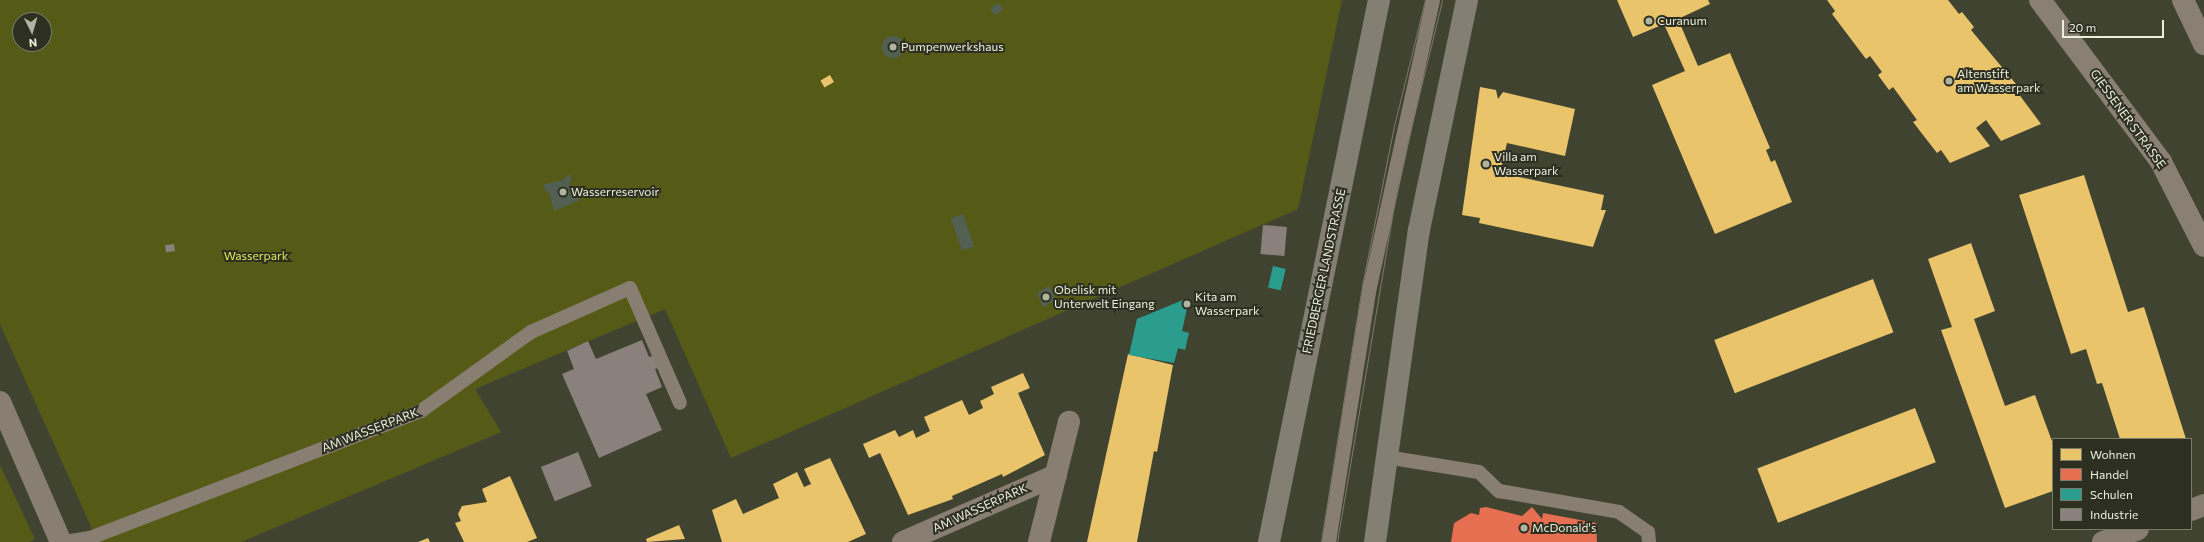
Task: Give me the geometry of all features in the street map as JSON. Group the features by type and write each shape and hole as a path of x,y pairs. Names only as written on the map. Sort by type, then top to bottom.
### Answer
{"main road":[{"name":"FRIEDBERGER LANDSTRASSE","path":"1269,542 1379,0"},
{"path":"1375,542 1419,230 1467,0"},
{"name":"GIESSENER STRASSE","path":"2040,0 2161,162 2204,246"},
{"path":"2058,24 2063,0"},
{"path":"2183,0 2204,44"}],"street":[{"path":"0,402 62,542"},
{"path":"1039,542 1069,422"},
{"name":"AM WASSERPARK","path":"903,542 1056,475"},
{"path":"2192,510 2204,505"},
{"path":"2103,542 2135,530"}],"lane":[{"path":"1329,542 1370,287 1433,0"},
{"name":"AM WASSERPARK","path":"62,542 90,538 421,411 531,332 630,288 680,403"},
{"path":"1386,457 1479,472 1499,492 1619,512 1648,532 1649,542"}],"green space":[{"name":"Wasserpark","path":"0,0 1342,0 1298,209 731,458 665,309 475,389 501,432 241,542 98,542 0,324"},
{"path":"0,465 35,539 29,542 0,542"}],"building: Wohnen":[{"path":"1617,0 1708,0 1710,4 1678,19 1698,66 1730,53 1770,148 1766,150 1771,162 1775,160 1792,202 1715,234 1652,85 1685,71 1664,24 1633,37"},
{"name":"Altenstift am Wasserpark","path":"1827,0 1948,0 1959,14 1962,12 1974,27 1971,30 2021,90 2018,93 2041,124 2001,141 1986,120 1976,128 1990,146 1950,163 1941,150 1937,153 1913,122 1917,120 1893,87 1889,90 1878,75 1882,72 1870,56 1866,59 1832,14 1835,11"},
{"path":"830,75 834,82 824,87 820,80"},
{"name":"Villa am Wasserpark","path":"1480,87 1496,90 1498,99 1503,92 1575,109 1565,156 1507,143 1500,173 1604,195 1601,210 1606,210 1593,247 1479,223 1480,218 1462,215"},
{"path":"2084,175 2128,312 2144,307 2186,438 2120,438 2102,383 2097,384 2086,349 2071,354 2019,195"},
{"path":"1971,243 1995,311 1974,319 2005,406 2035,395 2052,441 2052,491 2005,508 1941,330 1952,327 1928,259"},
{"path":"1873,279 1893,332 1735,393 1714,340"},
{"path":"1128,354 1173,365 1157,452 1154,451 1137,542 1087,542"},
{"path":"1023,373 1030,388 1018,393 1045,455 1003,477 1002,474 952,496 953,499 908,515 880,453 869,458 863,444 895,430 899,437 913,430 916,438 930,431 924,417 962,400 969,415 983,408 980,401 994,394 991,387"},
{"path":"1915,408 1936,462 1778,523 1757,469"},
{"path":"830,458 866,534 848,542 722,542 712,510 736,499 743,514 779,498 773,484 797,472 804,487 811,484 804,469"},
{"path":"510,476 537,538 527,542 464,542 455,523 461,521 458,514 462,506 487,502 482,489"},
{"path":"679,525 685,539 647,542 646,539"},
{"path":"428,538 430,542 418,542"}],"building: Handel":[{"name":"McDonald's","path":"1486,507 1522,516 1532,507 1542,519 1543,513 1596,523 1597,542 1451,542 1454,523 1471,513 1479,515 1480,508"}],"building: Schulen":[{"path":"1273,266 1286,269 1281,290 1268,287"},
{"path":"1183,300 1188,304 1182,331 1189,333 1185,350 1178,348 1174,363 1129,355 1137,319"}],"building: Industrie":[{"path":"1263,225 1287,227 1284,256 1260,254"},
{"path":"174,244 175,251 166,252 165,245"},
{"path":"642,340 649,357 655,355 661,367 655,369 662,387 646,394 662,430 599,458 562,374 574,369 567,351 588,341 596,359"},
{"path":"578,452 592,486 555,501 541,467"}],"building: Sonstige":[{"path":"999,3 1003,10 994,15 990,8"},
{"name":"Pumpenwerkshaus","path":"893,36 897,37 903,43 903,51 897,57 893,58 889,57 883,51 882,47 883,43 889,37"},
{"name":"Wasserreservoir","path":"569,174 572,181 569,183 580,200 554,211 549,191 546,193 543,185 563,180"},
{"path":"963,214 974,246 962,250 951,218"},
{"name":"Obelisk mit Unterwelt Eingang","path":"1049,286 1056,300 1043,307 1037,293"}],"tram line":[{"path":"1321,542 1362,286 1394,126 1425,0"},
{"path":"1337,542 1398,181 1442,0"}],"place":[{"name":"Curanum","path":"1649,21"},
{"name":"Pumpenwerkshaus","path":"893,47"},
{"name":"Altenstift am Wasserpark","path":"1949,81"},
{"name":"Villa am Wasserpark","path":"1486,164"},
{"name":"Wasserreservoir","path":"563,192"},
{"name":"Obelisk mit Unterwelt Eingang","path":"1046,297"},
{"name":"Kita am Wasserpark","path":"1187,304"},
{"name":"McDonald's","path":"1524,528"}]}
